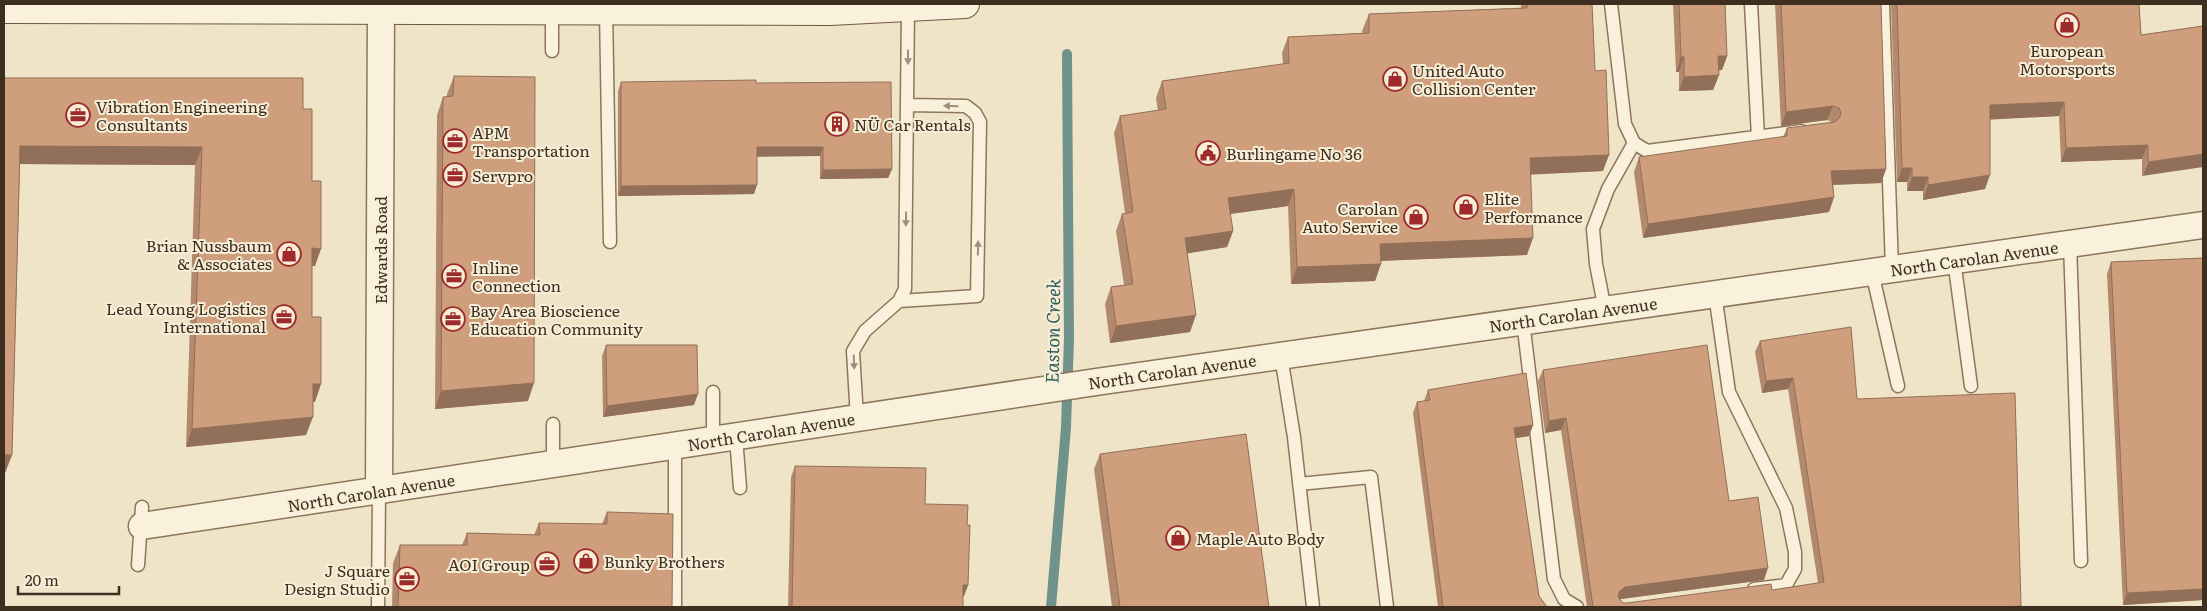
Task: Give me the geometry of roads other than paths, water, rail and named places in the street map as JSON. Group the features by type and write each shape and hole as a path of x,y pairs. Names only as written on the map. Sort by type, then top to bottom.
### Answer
{"main road":[{"path":"4,8 381,6 606,10 757,7 908,8 965,4"}],"street":[{"name":"Edwards Road","path":"379,490 381,6"},
{"name":"North Carolan Avenue","path":"142,517 379,490 1096,382 2203,225"}],"lane":[{"path":"1611,4 1625,124 1634,143 1647,151 1818,129"},
{"path":"1751,4 1758,137"},
{"path":"1883,4 1882,271 1898,386"},
{"path":"857,418 853,351 865,332 899,301 905,289 908,8"},
{"path":"552,10 552,51"},
{"path":"606,10 610,242"},
{"path":"899,301 977,296 980,122 975,114 966,106 908,105"},
{"path":"1605,310 1596,264 1593,229 1608,189 1634,143"},
{"path":"2070,244 2080,561"},
{"path":"1954,260 1971,386"},
{"path":"1715,294 1729,392 1786,508 1795,552 1795,569 1786,585 1738,591"},
{"path":"1523,321 1554,579 1564,599 1576,607"},
{"path":"1281,356 1294,437 1313,607"},
{"path":"713,392 724,438 740,488"},
{"path":"553,424 553,464"},
{"path":"675,446 675,607"},
{"path":"1299,484 1371,477 1387,607"},
{"path":"378,607 379,490"},
{"path":"138,565 142,517"}],"waterway":[{"name":"Easton Creek","path":"1051,607 1066,427 1069,339 1067,54"}],"place":[{"name":"European Motorsports","path":"2067,25"},
{"name":"United Auto Collision Center","path":"1395,79"},
{"name":"Vibration Engineering Consultants","path":"78,115"},
{"name":"NÜ Car Rentals","path":"837,124"},
{"name":"APM Transportation","path":"455,141"},
{"name":"Burlingame No 36","path":"1208,153"},
{"name":"Servpro","path":"455,175"},
{"name":"Elite Performance","path":"1466,207"},
{"name":"Carolan Auto Service","path":"1416,217"},
{"name":"Brian Nussbaum & Associates","path":"289,254"},
{"name":"Inline Connection","path":"454,276"},
{"name":"Lead Young Logistics International","path":"284,317"},
{"name":"Bay Area Bioscience Education Community","path":"453,319"},
{"name":"Maple Auto Body","path":"1178,538"},
{"name":"Bunky Brothers","path":"586,561"},
{"name":"AOI Group","path":"547,564"},
{"name":"J Square Design Studio","path":"407,579"}]}
